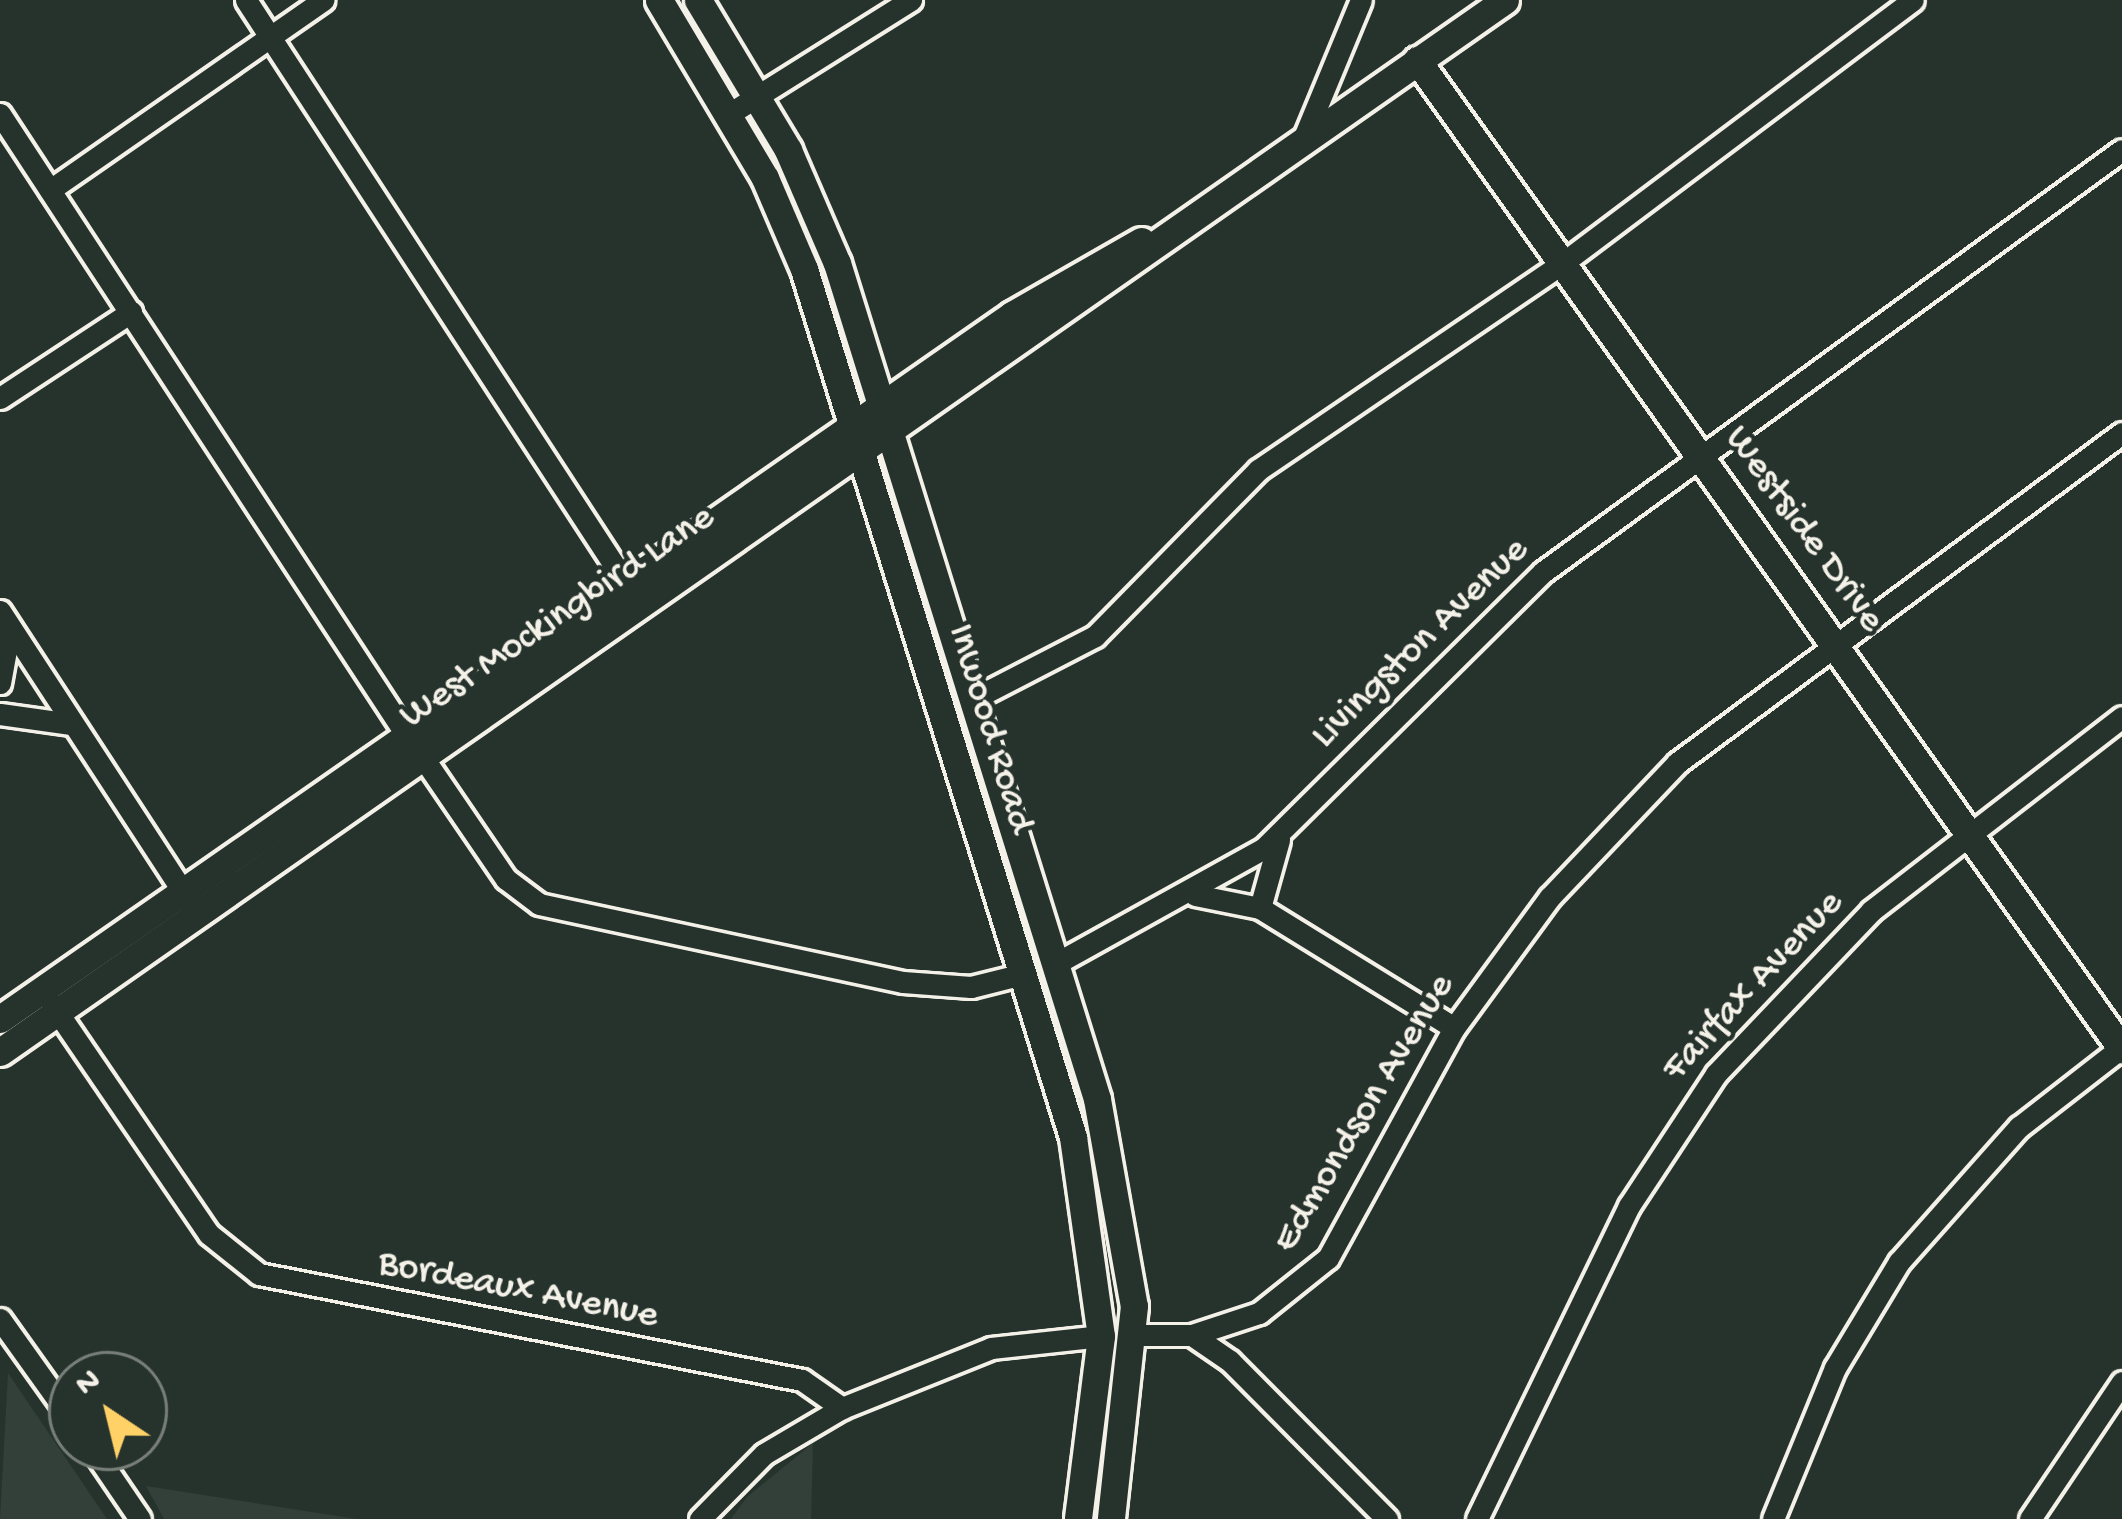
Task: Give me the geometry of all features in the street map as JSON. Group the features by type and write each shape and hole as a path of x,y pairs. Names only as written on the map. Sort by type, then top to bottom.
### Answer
{"main road":[{"name":"Inwood Road","path":"659,0 729,114 787,226 868,414 889,440 1055,964 1116,1171 1133,1335 1112,1519"},
{"name":"Inwood Road","path":"698,0 760,101 819,214 868,414 865,457 1082,1173 1100,1322 1078,1519"},
{"name":"West Mockingbird Lane","path":"414,746 643,609 889,440 1151,238 1505,0"},
{"name":"Westside Drive","path":"1417,59 2122,1048"},
{"name":"West Mockingbird Lane","path":"0,1052 50,1000 414,746 626,583 1113,250 1151,238"},
{"path":"1023,974 1055,964"},
{"name":"West Mockingbird Lane","path":"0,1018 50,1000"},
{"path":"1100,1322 1133,1335"},
{"path":"1100,1322 1132,1375"}],"street":[{"path":"246,0 643,609"},
{"path":"50,190 323,0"},
{"path":"729,114 760,101 911,0"},
{"path":"1305,135 1361,0"},
{"path":"973,699 1095,636 1258,470 1564,262 1913,0"},
{"path":"0,114 506,879 539,904 903,982 971,987 1023,974"},
{"name":"Livingston Avenue","path":"1055,964 1195,895 1284,830 1498,608 2122,150"},
{"path":"0,398 131,312"},
{"name":"Edmondson Avenue","path":"1192,1335 1259,1313 1328,1258 1454,1028 1624,816 1834,638 2122,433"},
{"path":"0,683 5,619"},
{"path":"5,619 189,902"},
{"path":"0,714 71,724"},
{"name":"Fairfax Avenue","path":"1477,1519 1629,1207 1687,1112 1812,967 1971,830 2122,717"},
{"path":"1260,908 1284,830"},
{"path":"1195,895 1260,908 1454,1028"},
{"name":"Bordeaux Avenue","path":"50,1000 209,1234 260,1274 802,1380 842,1408"},
{"path":"1773,1519 1834,1368 1900,1262 2019,1126 2122,1048"},
{"path":"0,1319 48,1386"},
{"path":"700,1519 764,1454 842,1408 991,1348 1100,1322"},
{"path":"1133,1335 1192,1335 1256,1384 1387,1519"},
{"path":"2030,1519 2122,1382"},
{"path":"107,1471 140,1519"}],"shaded area":[{"path":"8,1373 48,1432 48,1471 74,1471 107,1519 0,1519"},
{"path":"813,1443 811,1519 731,1519 747,1497"},
{"path":"146,1486 357,1519 164,1519"}]}
